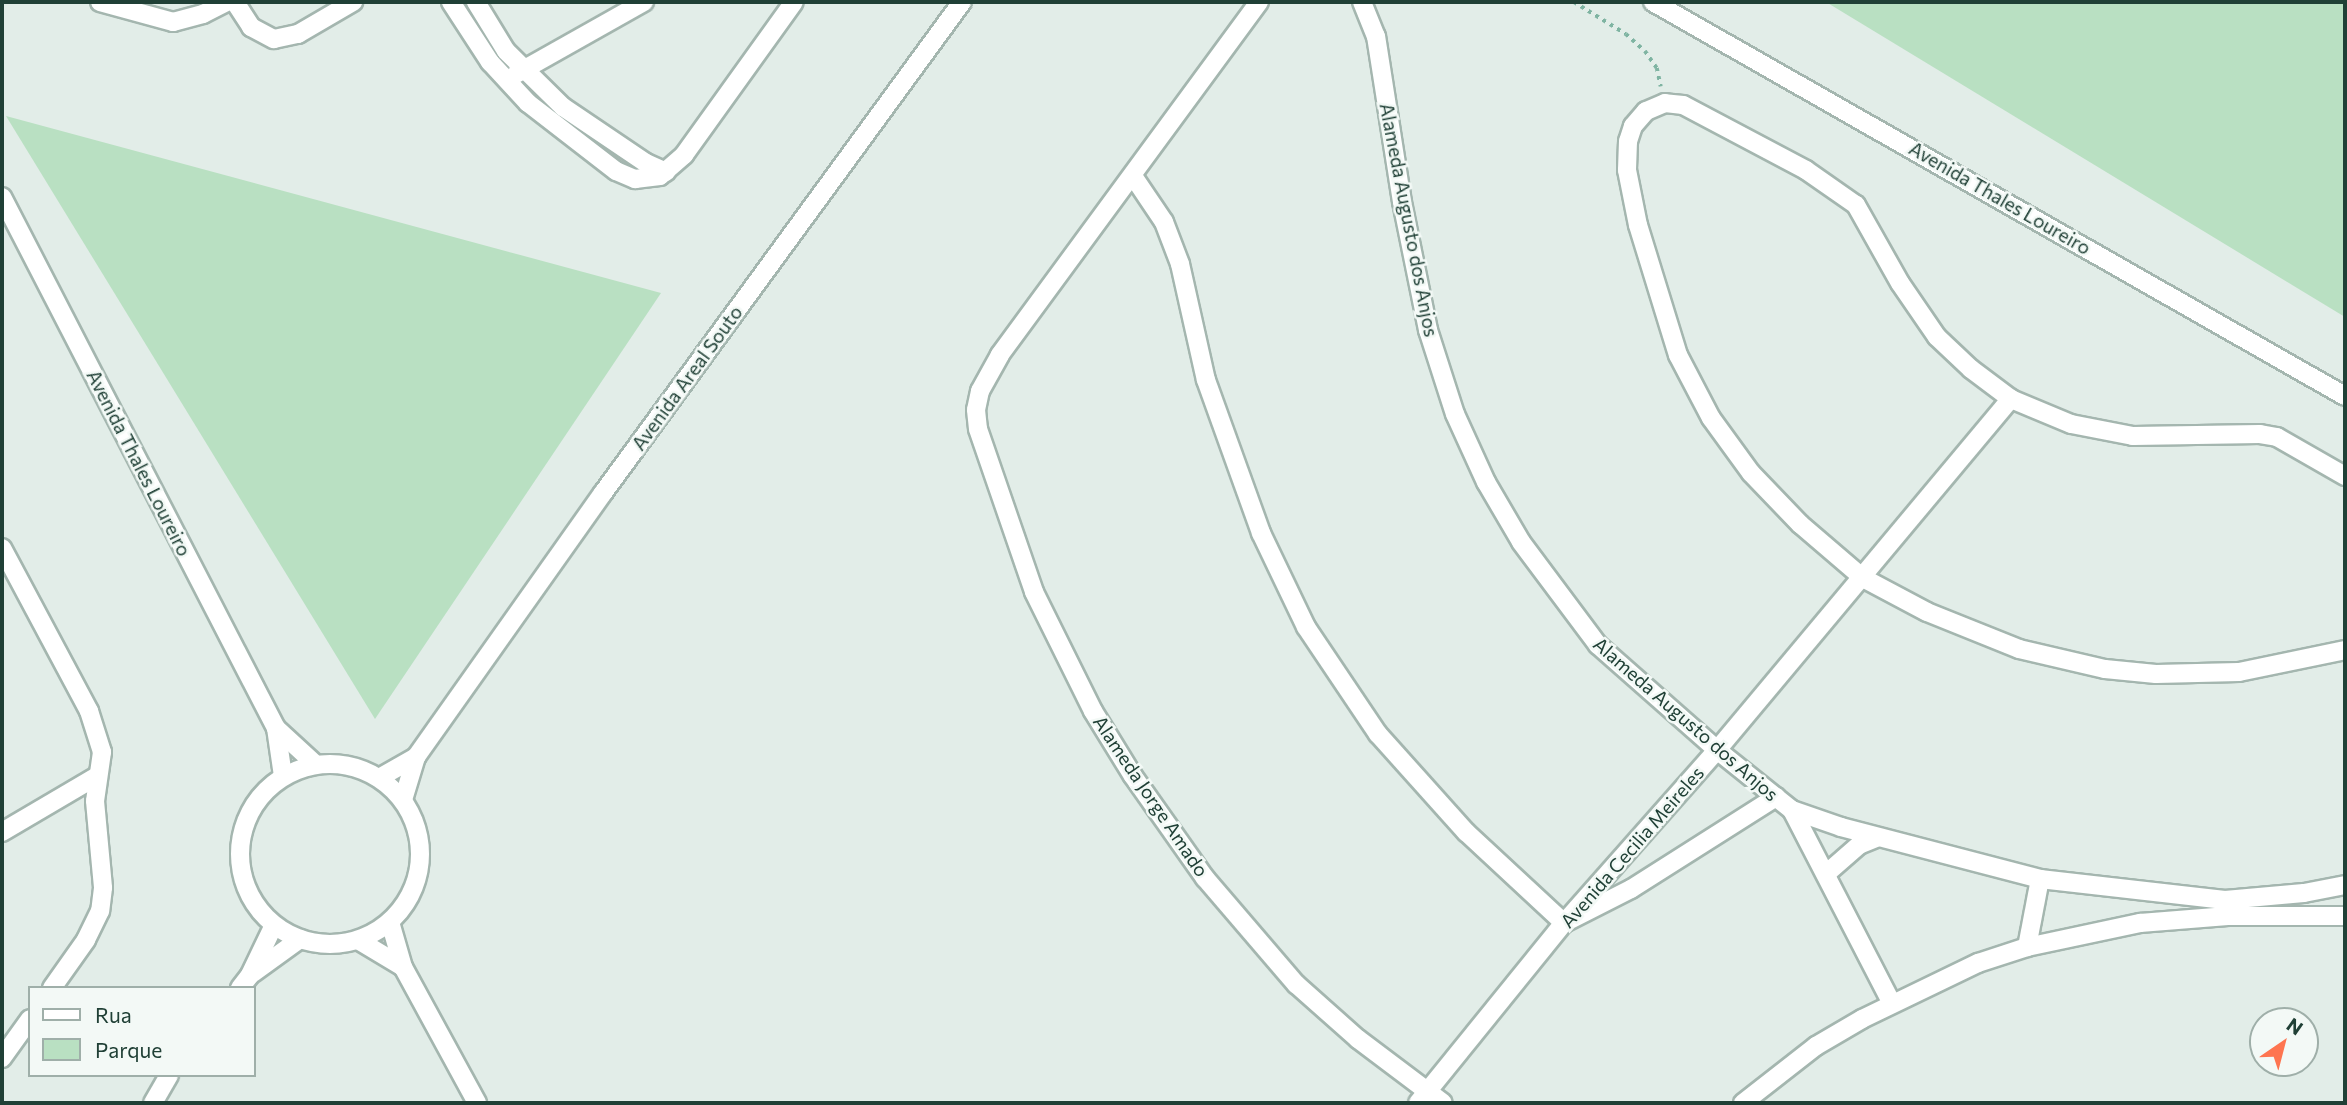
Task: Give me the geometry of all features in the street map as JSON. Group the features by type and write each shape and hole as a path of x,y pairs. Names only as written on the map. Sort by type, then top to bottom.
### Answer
{"street":[{"path":"100,2 173,22 203,14 227,2"},
{"path":"235,2 251,27 274,39 298,34 353,2"},
{"path":"451,2 505,80 552,124 616,171 635,179 650,179 666,172 684,155 794,2"},
{"path":"476,2 494,33 524,70 563,107 646,163 666,172"},
{"path":"505,80 644,2"},
{"name":"Avenida Areal Souto","path":"403,800 416,757 603,493 962,2"},
{"path":"1259,2 1133,176 1164,222 1180,264 1206,380 1261,533 1306,627 1378,734 1466,832 1564,923 1631,889 1776,797"},
{"name":"Alameda Augusto dos Anjos","path":"1362,2 1376,36 1402,202 1428,330 1455,414 1486,482 1521,542 1598,645 1717,750 1792,810 1876,838 2040,879 2225,900 2304,893 2340,886"},
{"name":"Avenida Thales Loureiro","path":"1653,2 2345,396"},
{"path":"2345,476 2297,446 2260,434 2133,436 2071,424 2011,399 1971,369 1937,337 1900,283 1856,205 1806,170 1683,104 1665,103 1646,111 1633,126 1628,141 1627,170 1639,225 1678,355 1711,418 1751,473 1800,524 1863,578 1927,612 2019,649 2105,669 2156,674 2217,674 2277,666 2345,650"},
{"name":"Alameda Jorge Amado","path":"1133,176 1000,355 980,391 976,410 983,447 1034,592 1093,711 1133,776 1205,878 1296,984 1423,1097 1443,1103"},
{"name":"Avenida Thales Loureiro","path":"2,197 276,728 283,776"},
{"name":"Avenida Cecilia Meireles","path":"1423,1097 1564,923 1717,750 2011,399"},
{"path":"2,551 89,711 102,752 94,801 103,888 100,911 86,940 53,986"},
{"name":"Avenida Thales Loureiro","path":"276,728 315,764"},
{"name":"Avenida Areal Souto","path":"379,778 416,757"},
{"path":"315,764 341,764 379,778 403,800 415,824 421,850 418,877 407,901 390,922 359,940 329,944 300,939 274,925 249,895 239,858 240,838 254,802 283,776 315,764"},
{"path":"2,832 97,776"},
{"name":"Alameda Augusto dos Anjos","path":"1792,810 1827,873 1892,1004"},
{"path":"1827,873 1848,853 1876,838"},
{"path":"2027,947 2040,879"},
{"path":"1743,1103 1816,1046 1892,1004 1978,963 2027,947 2140,923 2228,916 2342,915 2340,886"},
{"path":"390,922 403,967 477,1103"},
{"path":"245,981 274,925"},
{"path":"245,981 300,939"},
{"path":"359,940 403,967"},
{"path":"2,1058 28,1022"},
{"path":"153,1103 168,1077"}],"path":[{"path":"1574,2 1626,34 1645,51 1657,68 1665,103"}],"green space":[{"path":"1826,2 2345,2 2345,317"},
{"path":"6,116 661,293 375,719"}]}
